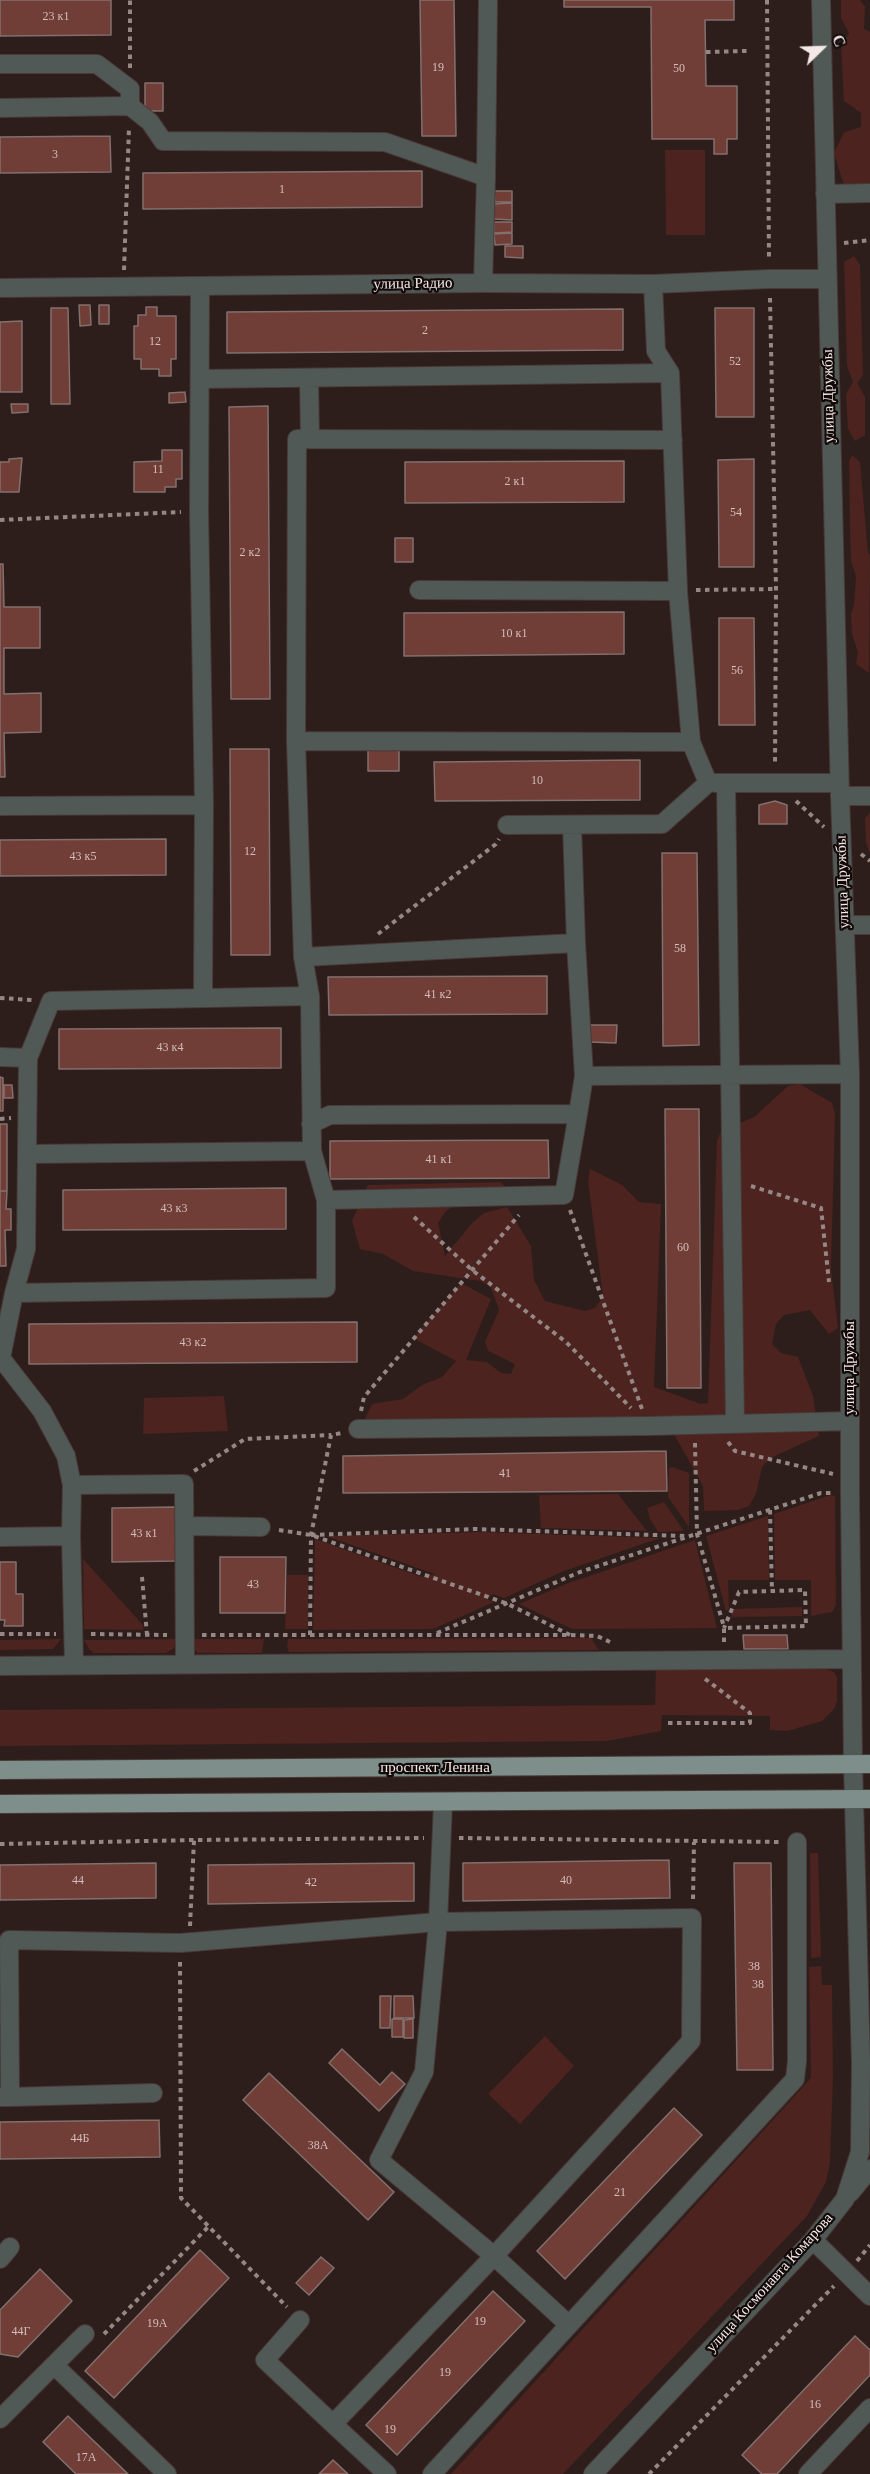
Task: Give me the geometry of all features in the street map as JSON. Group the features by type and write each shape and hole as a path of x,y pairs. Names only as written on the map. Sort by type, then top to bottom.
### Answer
{"main road":[{"name":"проспект Ленина","path":"0,1770 861,1764"},
{"path":"0,1804 863,1799"}],"street":[{"path":"483,283 488,0"},
{"name":"улица Дружбы","path":"821,0 826,279 850,1074 852,1659 861,1764"},
{"path":"0,64 97,64 130,98 163,141 385,142 486,177"},
{"path":"0,108 130,98"},
{"path":"825,194 870,193"},
{"name":"улица Радио","path":"0,288 200,288 483,283 653,284 826,279"},
{"path":"653,284 656,351 670,373 678,591 691,742 717,783 732,1076 735,1424"},
{"path":"200,288 204,805 203,997"},
{"path":"201,379 670,373"},
{"path":"309,378 310,439"},
{"path":"14,1293 326,1288 326,1200 312,1151 310,996 303,957 296,741 297,439 673,440"},
{"path":"419,590 678,591"},
{"path":"296,741 691,742"},
{"path":"507,825 662,824 717,783 775,783 840,789 870,796"},
{"path":"0,806 204,805"},
{"path":"326,1200 564,1195 584,1076 572,825"},
{"path":"845,925 870,925"},
{"path":"303,957 576,942"},
{"path":"74,1665 72,1485 66,1456 42,1411 1,1359 14,1293 26,1249 28,1058 51,1001 310,996"},
{"path":"0,1057 28,1058"},
{"path":"584,1076 850,1074"},
{"path":"311,1124 330,1114 578,1114"},
{"path":"27,1154 312,1151"},
{"path":"358,1429 850,1421"},
{"path":"72,1485 184,1485 183,1635 185,1664"},
{"path":"185,1526 261,1527"},
{"path":"0,1537 71,1536"},
{"path":"0,1666 852,1659"},
{"name":"улица Космонавта Комарова","path":"593,2474 813,2240 845,2199 860,2152 866,2113 861,1764"},
{"path":"443,1803 438,1922 424,2072 379,2160 494,2256 568,2324"},
{"path":"432,2474 795,2079 797,2061 797,1842"},
{"path":"153,2093 5,2097 4,1940 180,1943 438,1922 692,1918 691,2041 494,2256 333,2424"},
{"path":"845,2199 870,2169"},
{"path":"813,2240 870,2296"},
{"path":"300,2320 265,2360 387,2474"},
{"path":"0,2419 54,2365 91,2338"},
{"path":"54,2365 168,2474"},
{"path":"808,2474 870,2408"}],"path":[{"path":"124,287 130,98 130,0"},
{"path":"767,0 769,279 776,589 775,783"},
{"path":"706,52 747,51"},
{"path":"0,520 200,511"},
{"path":"678,591 776,589"},
{"path":"351,955 496,844 507,825"},
{"path":"0,998 51,1001"},
{"path":"733,1181 821,1208 829,1283"},
{"path":"564,1195 648,1426"},
{"path":"184,1485 184,1477 245,1439 331,1435 358,1429 364,1397 535,1196"},
{"path":"394,1199 472,1270 566,1342 648,1426"},
{"path":"716,1424 735,1451 836,1474 836,1493"},
{"path":"695,1425 697,1534 724,1628 724,1643 713,1643"},
{"path":"310,1635 311,1535 331,1435"},
{"path":"434,1634 580,1572 820,1493"},
{"path":"770,1510 772,1591"},
{"path":"261,1527 311,1535 508,1604 571,1635"},
{"path":"311,1535 475,1529 689,1536"},
{"path":"142,1577 147,1635"},
{"path":"805,1590 806,1626 724,1628 739,1592 805,1590"},
{"path":"0,1634 571,1635 597,1636 614,1643"},
{"path":"668,1723 750,1724 750,1713 692,1669 692,1660"},
{"path":"0,1844 441,1838 797,1842"},
{"path":"194,1840 190,1935 180,1943 181,2198 300,2320"},
{"path":"692,1918 694,1842"},
{"path":"91,2338 208,2227"},
{"path":"649,2474 847,2273 870,2245"}],"shaded area":[{"path":"841,0 860,0 865,7 864,29 870,32 870,184 863,191 844,185 834,153 844,132 861,127 861,113 844,101 841,45 849,33 841,18"},
{"path":"665,150 705,150 705,235 666,235"},
{"path":"854,256 860,265 863,375 857,383 865,397 865,435 855,441 848,429 846,394 853,382 847,366 844,262"},
{"path":"852,455 860,462 868,553 870,554 869,673 856,664 858,652 852,634 851,614 854,605 856,576 851,561 849,461"},
{"path":"870,813 870,854 866,843 865,818"},
{"path":"800,1084 832,1103 835,1113 831,1269 838,1328 829,1334 810,1310 784,1315 776,1324 772,1344 781,1353 798,1357 813,1396 819,1436 770,1458 762,1467 756,1494 749,1506 738,1510 704,1511 703,1486 666,1420 363,1423 372,1404 403,1399 422,1385 442,1377 456,1361 413,1338 461,1283 491,1299 466,1360 487,1362 501,1373 511,1374 515,1364 488,1351 485,1342 499,1310 491,1287 480,1281 413,1271 383,1254 360,1249 352,1221 368,1185 501,1182 508,1191 460,1202 446,1211 438,1223 445,1256 473,1222 484,1213 507,1207 531,1246 534,1280 545,1301 585,1311 595,1308 603,1297 588,1181 590,1169 622,1185 639,1202 661,1204 654,1387 701,1404 708,1403 717,1141 721,1131 754,1117 788,1086"},
{"path":"224,1396 228,1431 143,1434 144,1398"},
{"path":"669,1468 689,1473 689,1527 668,1497"},
{"path":"618,1494 647,1531 541,1528 539,1495"},
{"path":"831,1495 835,1496 836,1605 832,1612 811,1616 811,1580 775,1580 774,1514"},
{"path":"664,1502 684,1531 658,1532 650,1519 647,1508"},
{"path":"768,1516 769,1580 728,1580 729,1609 726,1611 706,1536"},
{"path":"480,1532 660,1538 564,1571 504,1598 493,1594 487,1599 494,1602 433,1629 313,1630 315,1539 422,1577 435,1574 326,1536"},
{"path":"695,1540 717,1628 572,1629 519,1604 566,1584"},
{"path":"83,1559 143,1625 143,1630 84,1629"},
{"path":"287,1575 308,1575 308,1629 285,1629"},
{"path":"802,1607 802,1616 731,1617 734,1609"},
{"path":"591,1638 599,1650 289,1652 287,1646 288,1639"},
{"path":"61,1639 53,1649 0,1650 0,1640"},
{"path":"176,1639 174,1648 166,1653 94,1653 84,1640"},
{"path":"189,1639 264,1639 262,1653 198,1653 190,1646"},
{"path":"823,1668 834,1672 837,1677 837,1701 834,1709 822,1721 787,1731 770,1730 770,1716 662,1715 661,1731 607,1741 0,1746 0,1710 655,1705 656,1669"},
{"path":"810,1853 818,1853 821,1957 811,1958"},
{"path":"821,1966 822,1985 832,1985 833,2079 830,2162 826,2182 807,2216 563,2474 451,2474 811,2078 809,1967"},
{"path":"545,2036 574,2066 520,2124 488,2094"}],"building":[{"path":"0,0 111,0 111,35 0,36"},
{"path":"420,0 454,0 456,136 422,136"},
{"path":"564,0 734,0 734,20 705,20 706,86 737,86 737,139 727,139 727,154 714,154 714,139 652,139 651,7 564,7"},
{"path":"145,83 163,83 163,111 145,111"},
{"path":"110,136 111,172 0,173 0,137"},
{"path":"422,171 422,207 143,209 143,173"},
{"path":"494,191 512,191 512,202 495,202"},
{"path":"512,203 512,220 494,219 494,204"},
{"path":"494,222 512,222 512,232 494,233"},
{"path":"512,233 512,244 495,245 494,234"},
{"path":"505,246 523,246 523,258 505,257"},
{"path":"79,305 90,305 91,325 80,326"},
{"path":"99,305 109,305 109,324 99,324"},
{"path":"146,307 157,307 157,316 176,316 176,359 171,359 171,376 159,376 159,369 141,369 141,359 134,359 134,326 138,326 138,315 146,315"},
{"path":"51,308 68,308 70,404 51,404"},
{"path":"715,308 754,308 754,417 716,417"},
{"path":"623,309 623,350 227,353 227,312"},
{"path":"22,321 22,392 0,392 0,322"},
{"path":"185,392 186,402 169,403 169,393"},
{"path":"11,404 28,404 28,412 12,413"},
{"path":"268,406 270,699 231,699 229,407"},
{"path":"162,450 182,450 182,479 176,479 176,487 165,487 165,492 134,492 134,462 162,461"},
{"path":"22,458 19,492 0,492 0,462"},
{"path":"754,459 754,567 719,567 718,460"},
{"path":"624,461 624,502 405,503 405,462"},
{"path":"395,538 413,538 413,562 395,562"},
{"path":"0,564 3,564 4,607 40,607 40,648 4,648 4,694 41,693 41,732 4,733 5,777 0,777"},
{"path":"624,612 624,654 404,656 404,613"},
{"path":"719,618 754,618 755,725 719,725"},
{"path":"230,749 269,749 270,955 231,955"},
{"path":"368,749 399,749 399,771 368,771"},
{"path":"640,760 640,800 435,801 434,762"},
{"path":"775,801 787,805 787,824 759,824 759,805"},
{"path":"166,839 166,875 0,876 0,840"},
{"path":"662,853 697,853 699,1045 663,1046"},
{"path":"547,976 547,1014 329,1015 328,977"},
{"path":"590,1025 617,1025 616,1043 590,1042"},
{"path":"281,1028 281,1068 59,1069 59,1029"},
{"path":"0,1077 3,1078 3,1111 0,1111"},
{"path":"4,1085 12,1085 13,1098 4,1098"},
{"path":"665,1109 699,1109 701,1388 667,1388"},
{"path":"0,1124 7,1124 7,1191 0,1191"},
{"path":"548,1140 549,1178 330,1179 330,1141"},
{"path":"286,1188 286,1229 63,1230 63,1190"},
{"path":"0,1191 7,1191 6,1209 11,1209 11,1230 5,1230 6,1266 0,1266"},
{"path":"357,1322 357,1362 29,1364 29,1324"},
{"path":"666,1451 667,1491 343,1493 343,1456"},
{"path":"176,1507 176,1561 112,1562 112,1508"},
{"path":"220,1557 286,1557 285,1613 220,1613"},
{"path":"0,1562 16,1562 16,1594 23,1594 23,1626 4,1626 5,1620 0,1620"},
{"path":"743,1635 787,1635 788,1649 744,1649"},
{"path":"669,1860 670,1898 463,1901 463,1863"},
{"path":"156,1863 156,1898 0,1900 0,1865"},
{"path":"414,1863 414,1901 208,1904 208,1865"},
{"path":"734,1863 771,1863 773,2070 737,2070"},
{"path":"380,1996 391,1996 390,2028 380,2028"},
{"path":"394,1996 413,1996 414,2018 394,2018"},
{"path":"392,2019 403,2019 403,2037 392,2037"},
{"path":"413,2019 413,2038 404,2038 404,2020"},
{"path":"342,2049 380,2085 392,2072 405,2084 379,2111 329,2063"},
{"path":"269,2073 394,2192 368,2220 243,2100"},
{"path":"674,2108 702,2135 565,2279 537,2251"},
{"path":"159,2120 160,2157 0,2159 0,2122"},
{"path":"200,2250 229,2278 114,2398 85,2371"},
{"path":"321,2257 334,2268 309,2295 296,2283"},
{"path":"40,2269 72,2301 18,2357 0,2354 0,2310"},
{"path":"493,2291 525,2321 397,2455 366,2425"},
{"path":"855,2336 870,2350 870,2375 777,2474 762,2474 742,2455"},
{"path":"68,2416 128,2474 76,2474 43,2442"},
{"path":"333,2460 348,2474 319,2474"}]}
